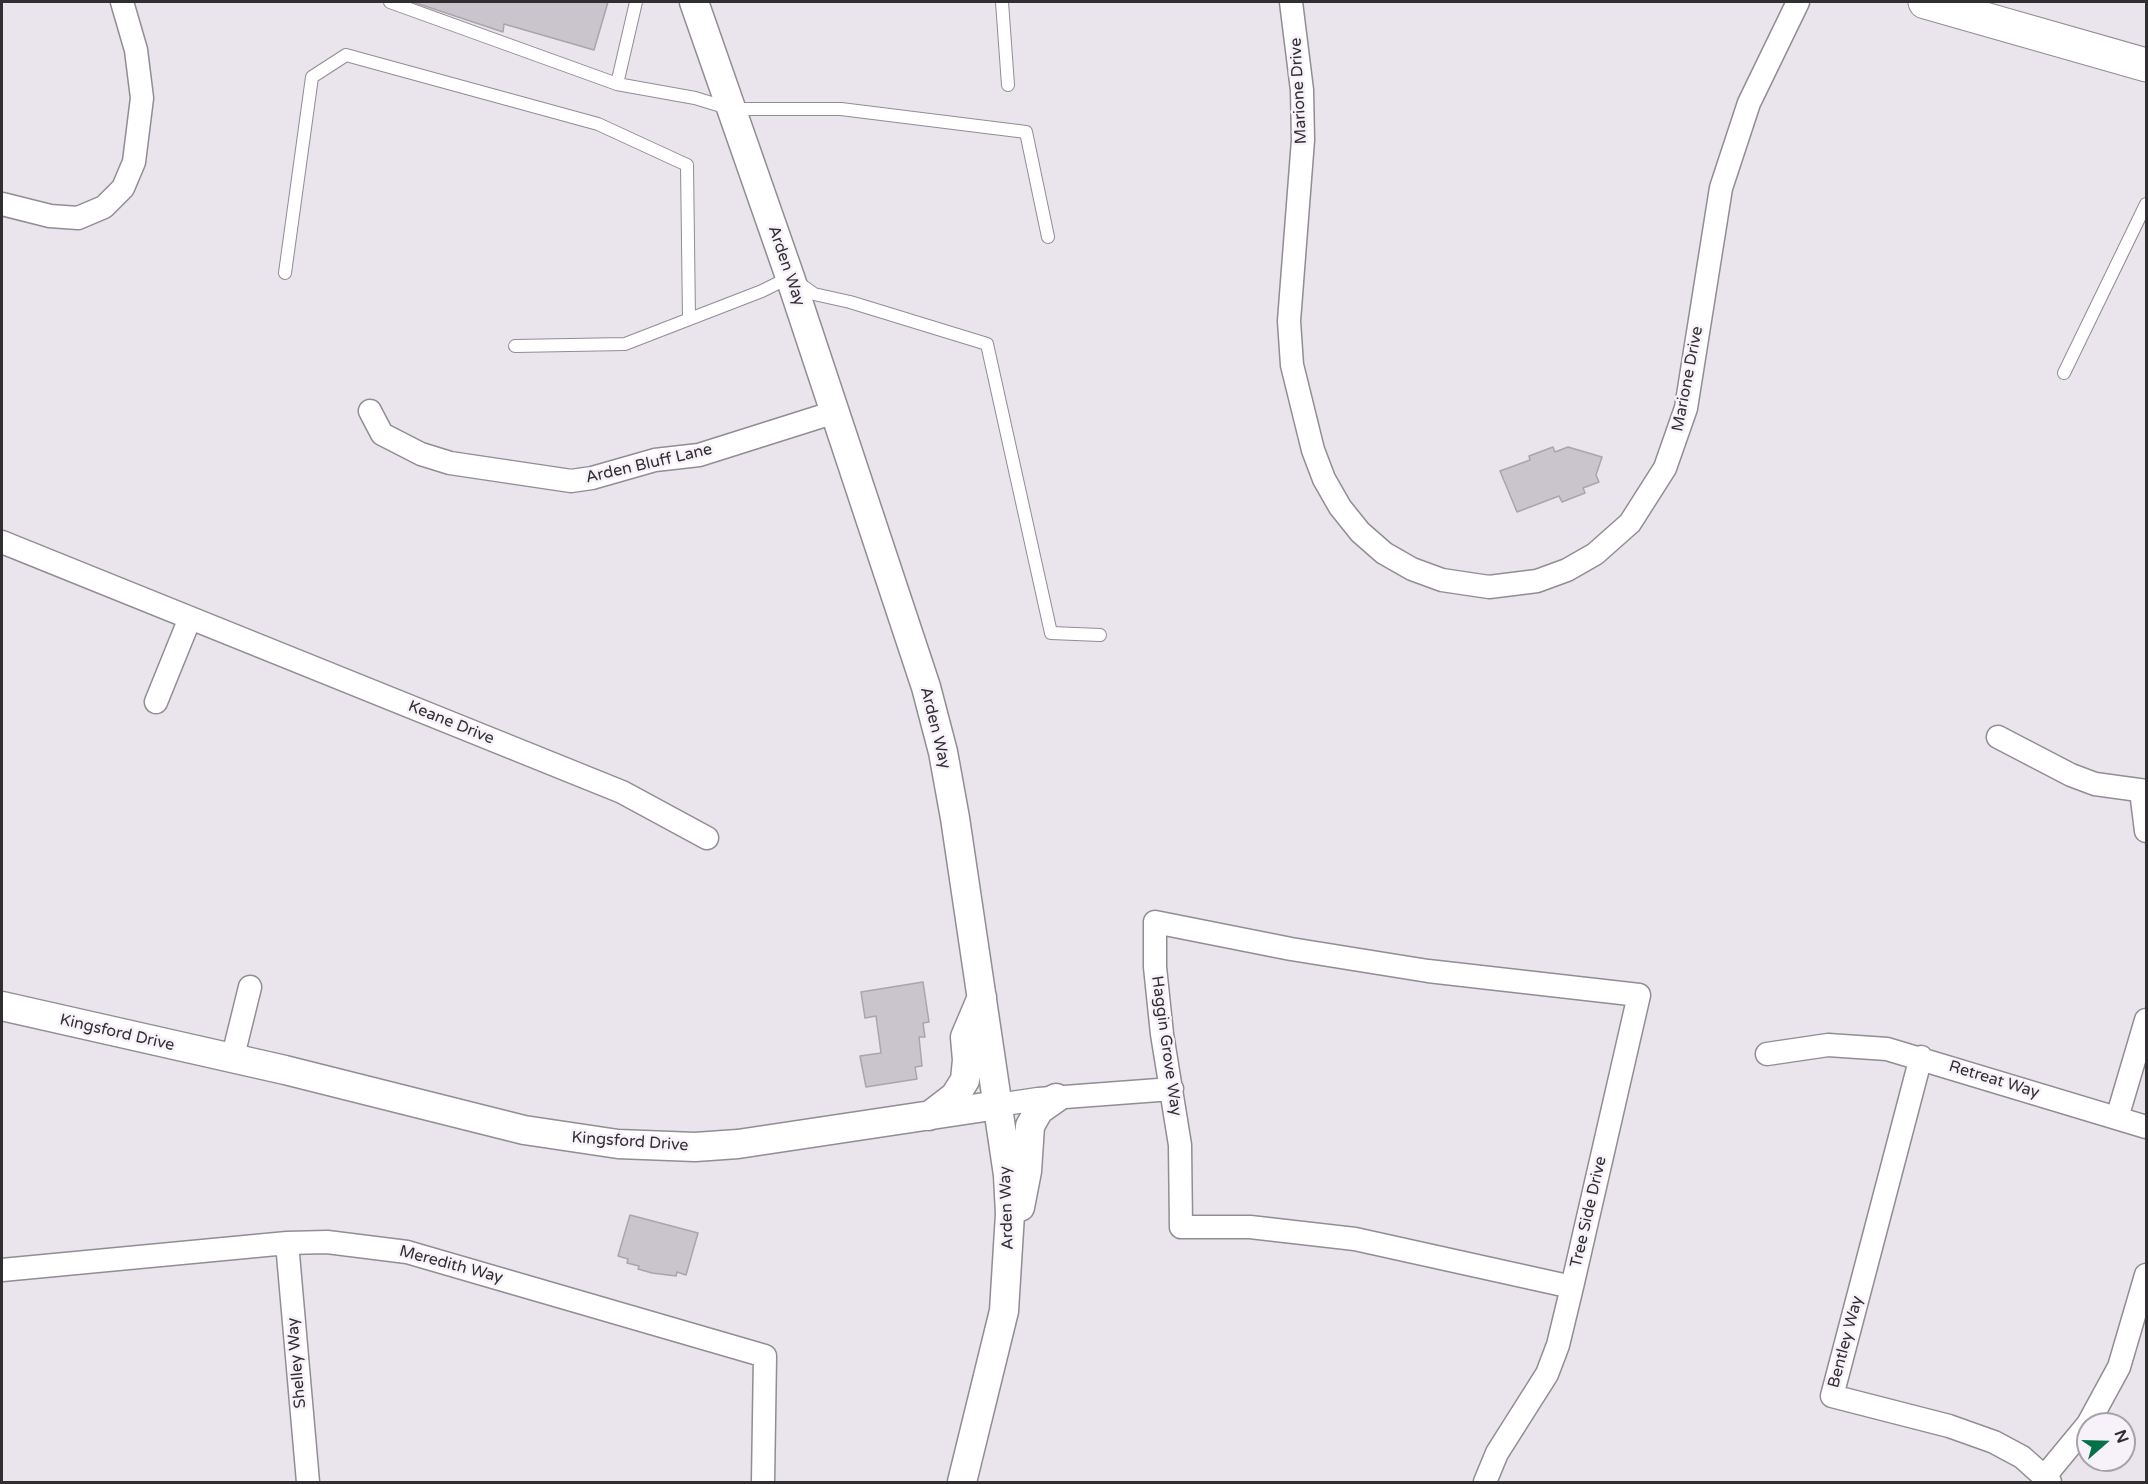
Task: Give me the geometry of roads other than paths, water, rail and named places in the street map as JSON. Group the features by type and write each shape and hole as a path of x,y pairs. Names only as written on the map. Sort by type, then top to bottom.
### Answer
{"main road":[{"path":"1925,2 2146,65"}],"street":[{"path":"2,204 50,216 78,218 104,207 123,188 134,162 142,98 136,51 122,2"},
{"name":"Arden Way","path":"694,2 790,276 926,687 943,752 1008,1175 1010,1244 1005,1301 996,1349 963,1482"},
{"name":"Marione Drive","path":"1292,2 1302,90 1303,140 1289,321 1292,365 1312,450 1324,479 1340,507 1360,532 1384,553 1412,569 1442,580 1489,587 1537,581 1567,570 1595,554 1630,523 1665,468 1686,408 1721,188 1749,103 1798,2"},
{"name":"Arden Bluff Lane","path":"370,411 382,434 421,454 450,463 571,481 592,478 655,460 699,455 835,412"},
{"name":"Keane Drive","path":"2,542 622,792 707,838"},
{"path":"156,702 190,618"},
{"path":"1998,737 2071,775 2095,784 2144,791 2146,831"},
{"name":"Haggin Grove Way","path":"1572,1287 1345,1237 1250,1227 1181,1227 1180,1146 1162,1034 1155,967 1155,922 1291,949 1428,971 1639,995"},
{"path":"232,1060 250,987"},
{"name":"Tree Side Drive","path":"1485,1482 1497,1453 1547,1374 1558,1345 1639,995"},
{"path":"926,1118 955,1096 964,1080 967,1060 965,1037 982,997"},
{"name":"Kingsford Drive","path":"2,1006 524,1130 578,1140 618,1144 683,1147 738,1144 926,1118 998,1105"},
{"path":"2117,1118 2146,1020"},
{"name":"Retreat Way","path":"1767,1054 1798,1047 1848,1045 1887,1049 1920,1057 2146,1127"},
{"name":"Bentley Way","path":"1920,1057 1832,1396 1928,1420 1994,1442 2022,1457 2048,1479"},
{"path":"998,1105 1172,1089"},
{"path":"1010,1244 1028,1171 1030,1126 1039,1110 1056,1098"},
{"name":"Meredith Way","path":"2,1270 287,1243 337,1242 407,1252 765,1356 762,1482"},
{"name":"Shelley Way","path":"287,1243 308,1482"},
{"path":"2094,1412 2119,1366 2146,1275"},
{"path":"2048,1479 2076,1440"}],"lane":[{"path":"390,2 617,84 695,98 731,109 841,109 1026,132 1048,237"},
{"path":"617,84 636,2"},
{"path":"1002,2 1008,85"},
{"path":"285,273 312,77 346,55 598,124 687,165 689,319"},
{"path":"2064,373 2146,204"},
{"path":"516,346 625,344 762,291 790,276 814,294 850,302 987,344 1051,633 1100,635"}]}
